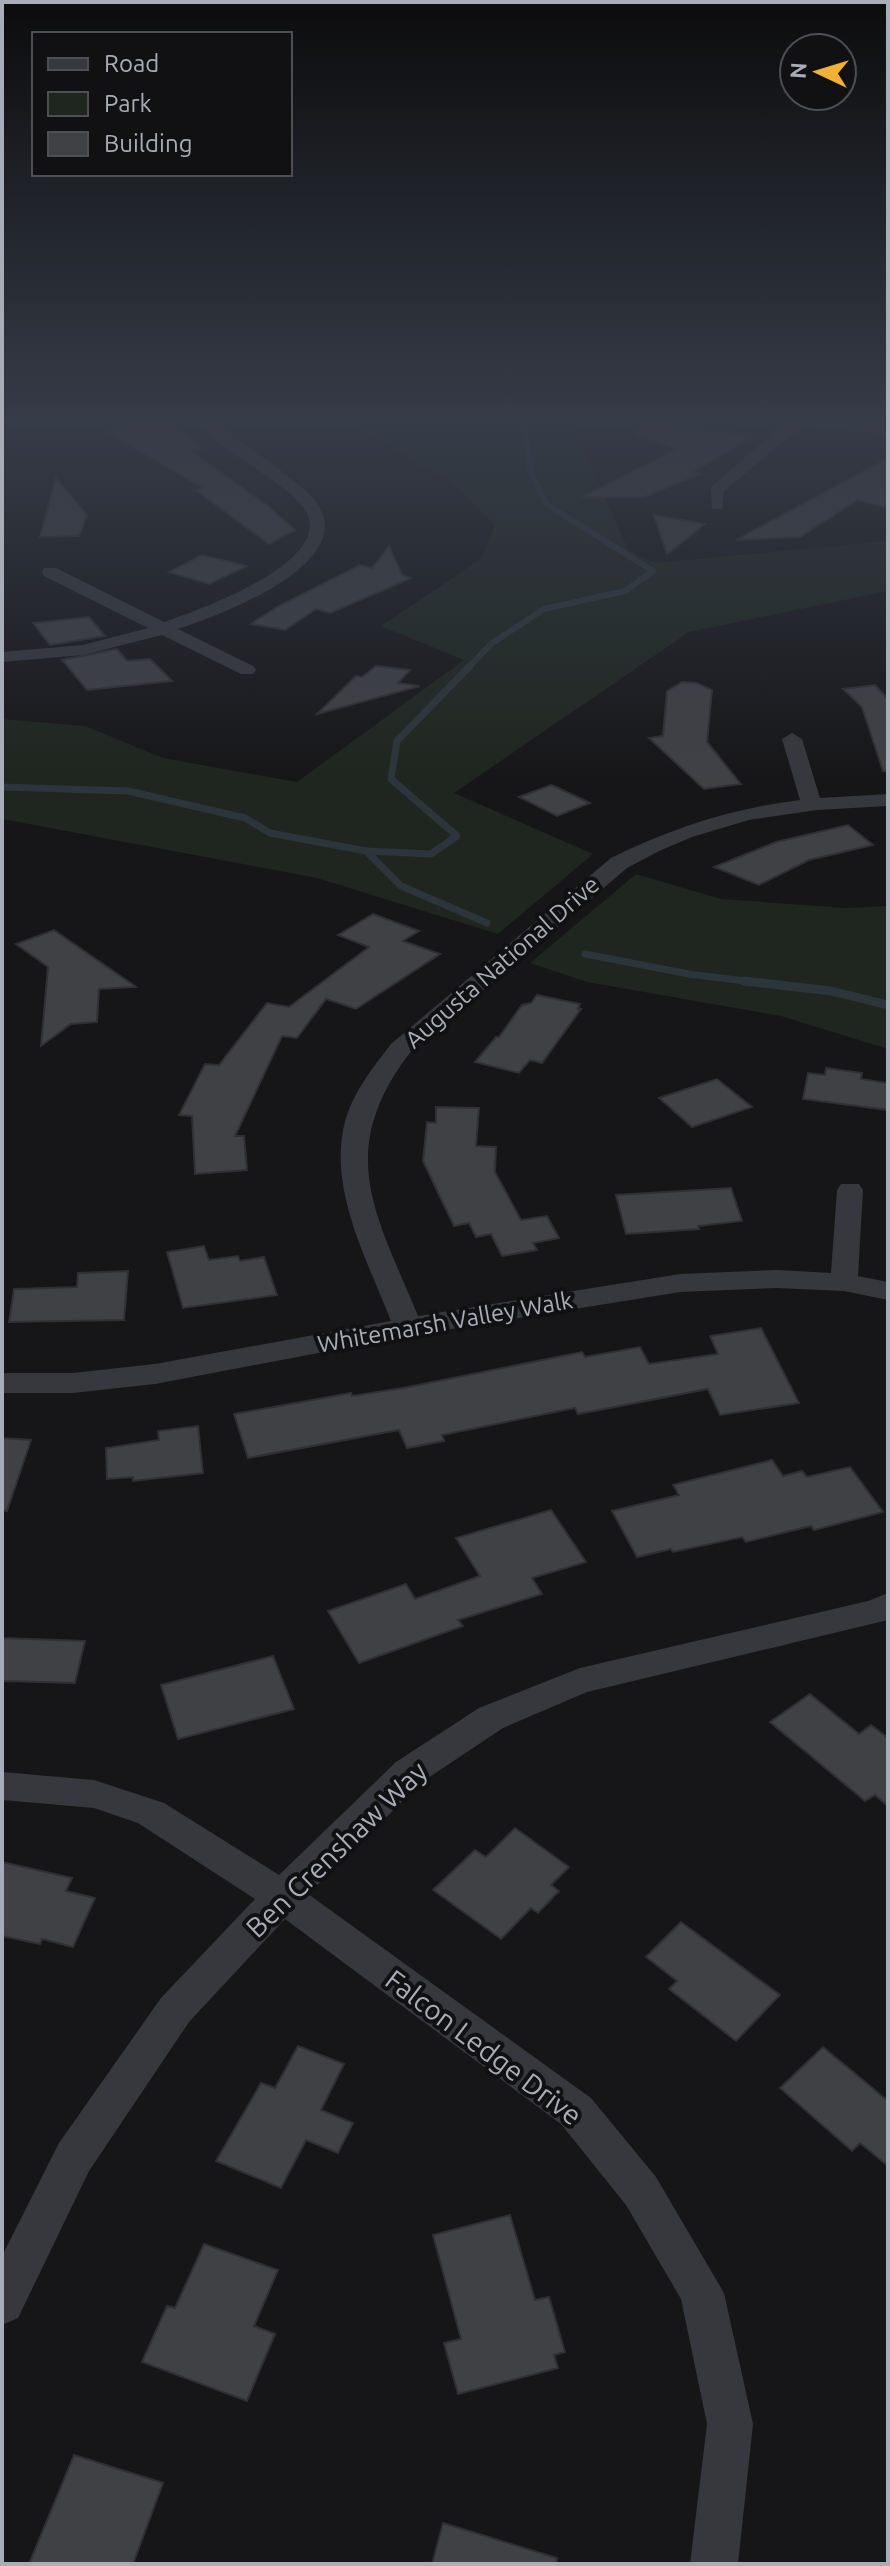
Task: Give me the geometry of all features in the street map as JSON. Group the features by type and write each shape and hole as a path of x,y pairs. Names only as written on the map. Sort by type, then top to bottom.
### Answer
{"street":[{"path":"2,657 95,648 163,629 286,574 315,541"},
{"path":"50,572 247,670"},
{"path":"792,739 811,802"},
{"name":"Augusta National Drive","path":"408,1327 359,1196 353,1150 359,1120 375,1081 400,1049 619,863 651,844 697,826 750,812 811,802 888,800"},
{"path":"844,1282 850,1190"},
{"name":"Whitemarsh Valley Walk","path":"2,1383 73,1383 155,1374 408,1327 680,1283 777,1279 844,1282 888,1291"},
{"name":"Ben Crenshaw Way","path":"2,2303 74,2157 175,2010 282,1896 409,1772 491,1718 580,1681 884,1613"},
{"name":"Falcon Ledge Drive","path":"2,1786 94,1794 151,1813 282,1896 576,2111 641,2191 702,2293 730,2424 714,2564"}],"green space":[{"path":"489,541 624,541 629,551 656,563 888,541 888,591 689,632 454,793 593,854 498,934 317,878 2,819 2,719 85,726 163,758 297,782 464,660 381,626 481,559"},
{"path":"636,874 721,899 846,908 888,906 888,1049 781,1016 587,982 530,963"}],"building":[{"path":"663,541 684,541 667,554"},
{"path":"389,546 402,575 411,578 330,613 316,609 285,630 251,624 277,607 360,565 372,568"},
{"path":"202,555 247,566 209,584 169,572"},
{"path":"89,617 105,636 50,645 33,623"},
{"path":"117,649 127,661 150,659 172,681 87,690 62,660"},
{"path":"376,666 410,670 398,683 420,686 317,714 356,676 362,677"},
{"path":"682,682 697,683 712,690 707,742 741,784 704,789 649,738 663,736 667,691"},
{"path":"875,685 888,699 888,771 883,771 862,707 843,689"},
{"path":"551,785 590,803 557,816 519,797"},
{"path":"848,825 873,845 809,860 759,885 714,867 776,842"},
{"path":"373,914 419,931 403,941 440,954 356,1009 326,999 297,1038 282,1036 235,1136 244,1136 247,1170 195,1174 192,1116 179,1115 205,1064 219,1065 267,1003 289,1007 369,947 338,935"},
{"path":"54,930 136,987 99,989 97,1022 71,1024 41,1046 48,967 16,944"},
{"path":"537,995 580,1004 578,1009 581,1009 542,1063 530,1060 519,1073 475,1062 499,1037 522,1005 531,1003"},
{"path":"826,1068 862,1073 861,1079 888,1083 888,1110 803,1099 808,1073 825,1075"},
{"path":"717,1079 752,1107 692,1127 659,1098"},
{"path":"436,1107 479,1108 476,1146 496,1147 495,1172 521,1220 547,1216 559,1238 533,1243 537,1250 502,1256 491,1234 476,1237 469,1223 454,1226 423,1161 427,1122 436,1123"},
{"path":"731,1188 742,1221 698,1226 699,1229 626,1234 616,1195"},
{"path":"204,1246 209,1260 238,1256 240,1261 264,1257 277,1295 183,1308 167,1252"},
{"path":"128,1271 124,1320 9,1322 14,1289 77,1287 78,1273"},
{"path":"761,1328 799,1403 720,1415 708,1389 578,1414 575,1408 442,1435 444,1441 407,1448 399,1430 248,1458 234,1414 351,1393 352,1396 403,1388 582,1352 585,1357 640,1347 649,1364 718,1354 710,1336"},
{"path":"198,1426 203,1473 133,1481 133,1477 107,1479 106,1448 159,1440 158,1431"},
{"path":"2,1438 31,1440 7,1511 2,1510"},
{"path":"772,1460 783,1476 802,1471 807,1477 850,1467 883,1512 814,1530 811,1526 746,1542 742,1537 637,1557 612,1511 679,1495 673,1485"},
{"path":"551,1510 586,1562 532,1578 542,1594 458,1620 463,1626 359,1663 328,1611 406,1584 415,1599 480,1576 456,1538"},
{"path":"2,1638 85,1641 75,1683 2,1681"},
{"path":"273,1656 294,1709 178,1739 161,1685"},
{"path":"810,1694 859,1734 871,1725 888,1738 888,1806 875,1795 865,1801 770,1722"},
{"path":"515,1828 569,1867 551,1885 559,1891 538,1913 531,1908 501,1939 433,1890 475,1850 486,1857"},
{"path":"2,1862 72,1878 66,1891 95,1898 73,1947 42,1939 40,1944 2,1936"},
{"path":"681,1922 780,1995 736,2041 669,1989 677,1981 646,1957"},
{"path":"298,2046 344,2064 321,2110 353,2123 338,2153 306,2140 281,2188 216,2161 261,2083 275,2088"},
{"path":"823,2047 888,2101 888,2166 860,2143 852,2151 780,2088"},
{"path":"510,2215 535,2300 549,2297 565,2352 554,2355 558,2368 458,2394 444,2343 461,2339 433,2235"},
{"path":"204,2244 278,2270 254,2326 275,2334 247,2401 142,2362 167,2306 175,2308"},
{"path":"74,2455 163,2483 133,2564 29,2564"},
{"path":"443,2523 557,2558 556,2564 432,2564"}],"waterway":[{"path":"468,668 491,644 544,609 625,591 653,571 605,541"},
{"path":"366,851 431,854 457,836 391,779 397,741 470,666"},
{"path":"2,787 128,791 245,818 270,833 366,851"},
{"path":"366,851 401,886 487,923"},
{"path":"585,954 689,974 756,982"},
{"path":"744,981 756,982"},
{"path":"756,982 831,991 888,1005"},
{"path":"756,982 761,983"}]}
